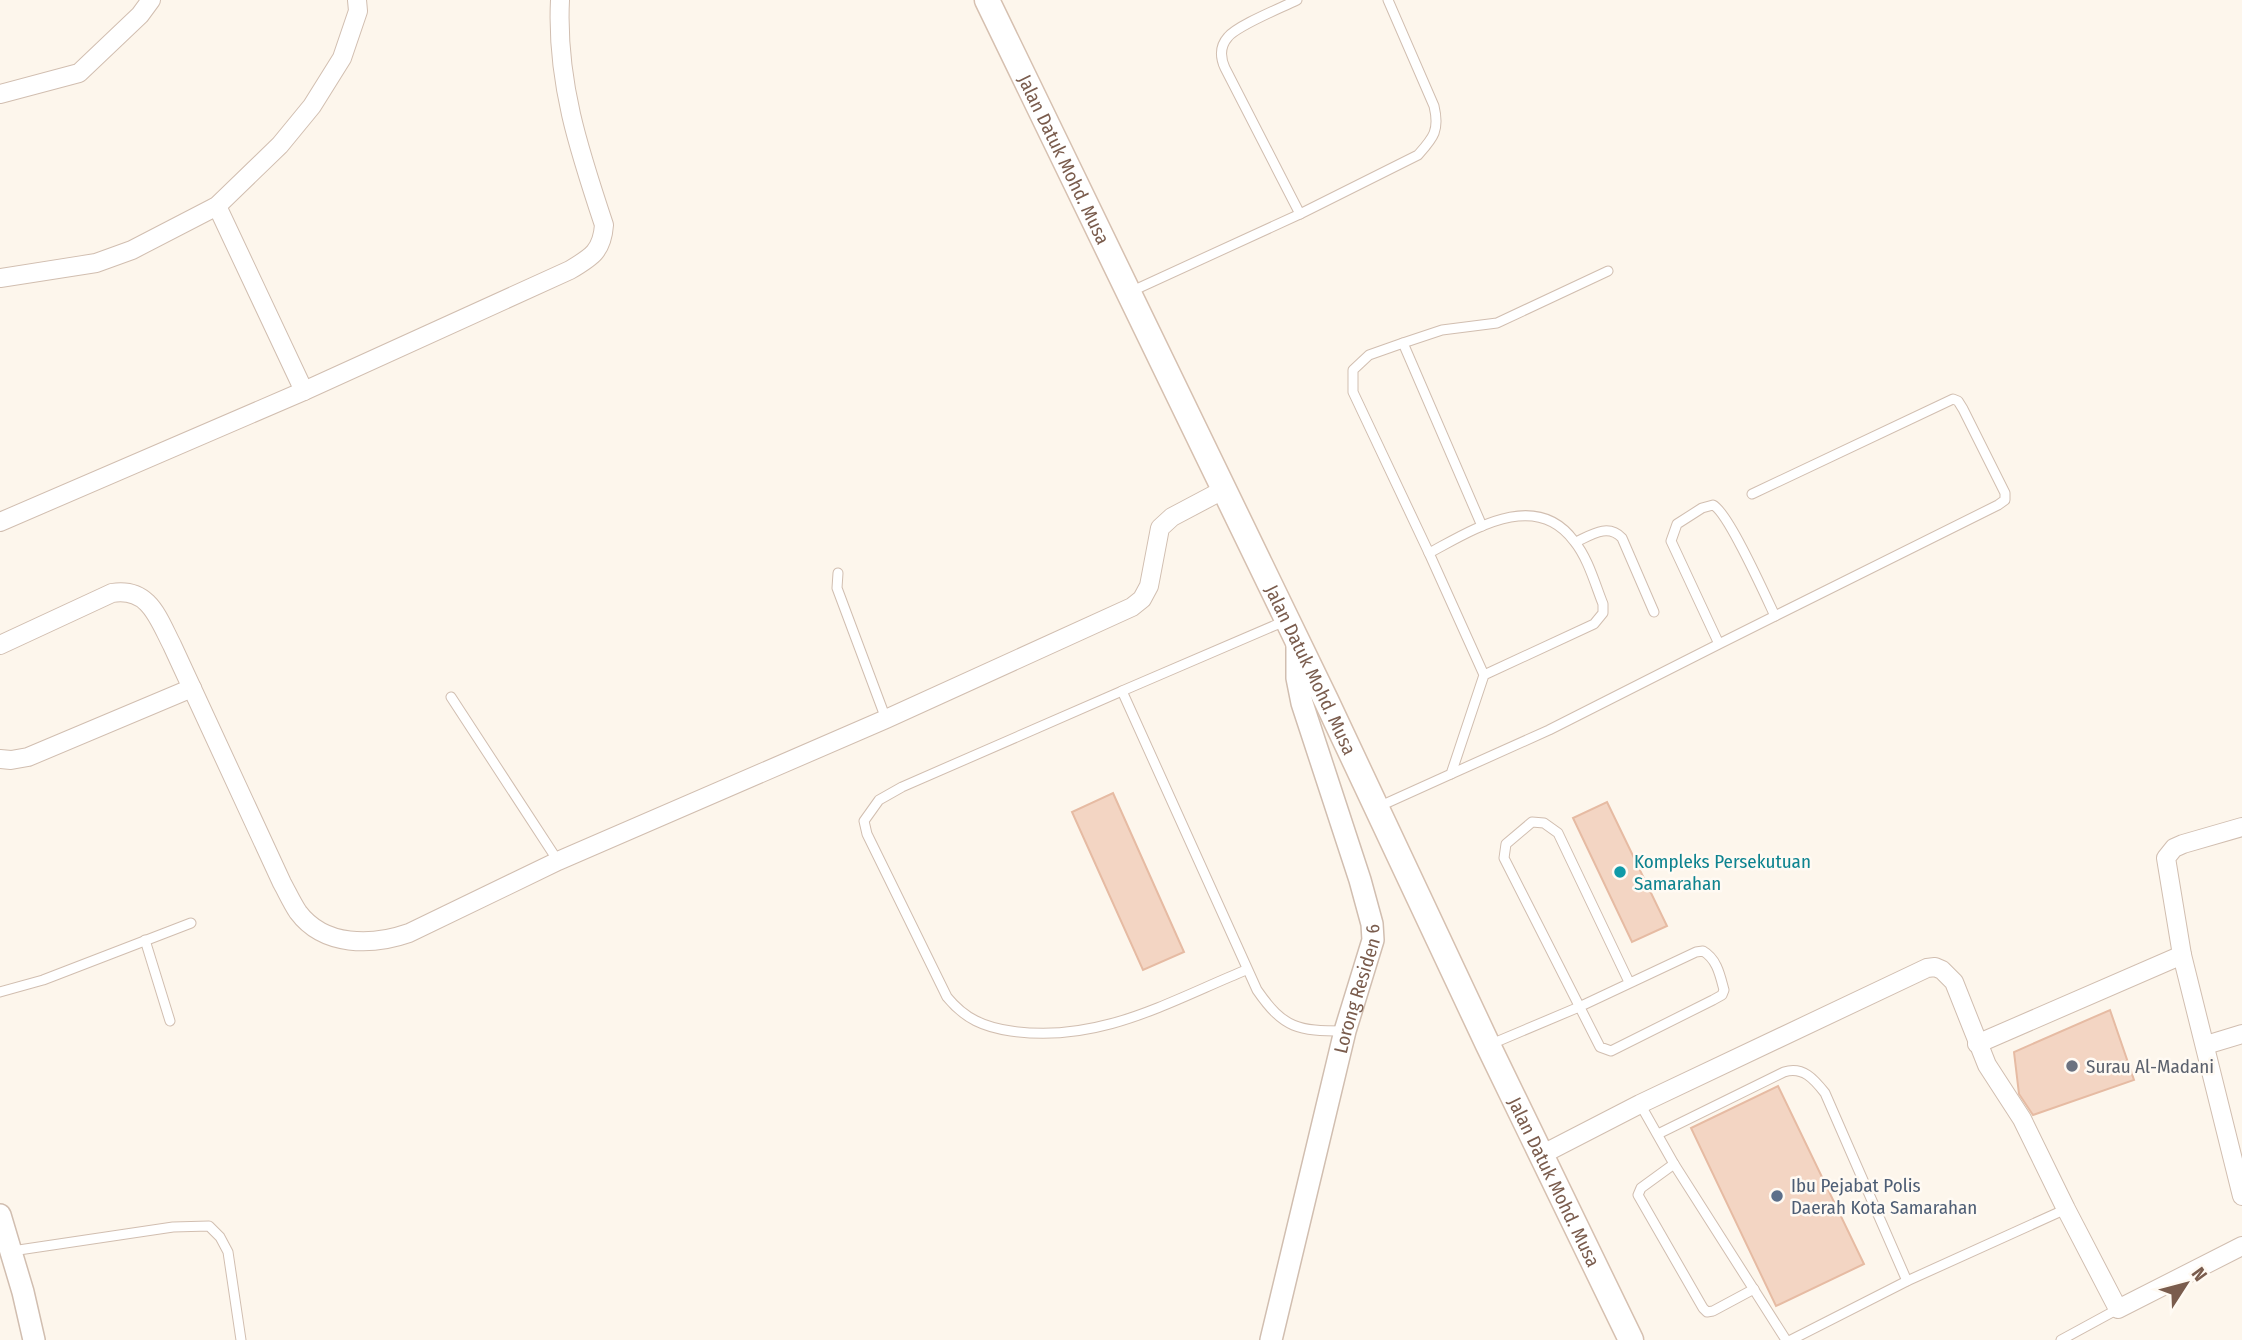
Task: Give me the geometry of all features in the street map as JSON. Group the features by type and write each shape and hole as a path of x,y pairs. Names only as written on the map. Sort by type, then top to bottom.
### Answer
{"main road":[{"name":"Jalan Datuk Mohd. Musa","path":"987,0 1631,1340"}],"street":[{"path":"0,94 79,73 140,15 151,0"},
{"path":"0,278 96,263 132,250 217,206 280,145 312,106 342,58 358,11 357,0"},
{"path":"0,523 304,391 570,270 598,250 603,240 604,225 570,117 561,63 560,0"},
{"path":"217,206 304,391"},
{"path":"0,645 113,593 140,596 153,609 282,883 298,911 319,931 349,940 371,942 394,939 558,861 886,719 1132,607 1142,599 1149,586 1160,528 1172,517 1223,490"},
{"name":"Lorong Residen 6","path":"1271,1340 1345,1031 1373,940 1372,924 1360,880 1301,703 1292,631"},
{"path":"0,759 28,757 192,688"},
{"path":"2242,827 2183,844 2174,848 2166,858 2182,955 2242,1196"},
{"path":"1977,1044 2182,955"},
{"path":"1541,1155 1640,1104 1927,968 1935,967 1954,982 1987,1065 2022,1119 2118,1309 2242,1246"},
{"path":"2206,1045 2242,1034"},
{"path":"0,1215 12,1251 34,1340"}],"lane":[{"path":"1297,0 1235,31 1226,39 1221,50 1224,68 1300,214"},
{"path":"1129,292 1300,214 1418,155 1431,140 1438,122 1434,106 1388,0"},
{"path":"1451,774 1484,675 1353,392 1353,370 1365,358 1442,330 1497,323 1608,271"},
{"path":"1403,343 1482,526"},
{"path":"1377,807 1549,730 2005,500 2005,493 1963,409 1954,399 1752,494"},
{"path":"1719,644 1671,541 1677,524 1702,508 1713,505 1720,509 1775,616"},
{"path":"1429,553 1501,518 1528,515 1554,523 1576,542 1603,604 1604,610 1600,618 1573,635 1484,675"},
{"path":"1576,542 1602,531 1616,532 1622,538 1654,612"},
{"path":"838,573 837,587 886,719"},
{"path":"1246,970 1107,1027 1045,1035 985,1026 957,1008 947,997 867,834 864,821 875,804 892,792 1122,691 1292,631"},
{"path":"1122,691 1246,970 1265,1002 1282,1020 1293,1026 1311,1031 1345,1031"},
{"path":"452,696 558,861"},
{"path":"1488,1045 1579,1007 1629,982 1703,951 1715,962 1724,990 1722,995 1713,1000 1611,1051 1600,1047 1579,1007 1504,858 1504,848 1508,841 1532,822 1538,821 1550,826 1561,839 1629,982"},
{"path":"0,992 43,980 191,923"},
{"path":"145,940 170,1021"},
{"path":"1658,1134 1784,1072 1799,1070 1812,1077 1825,1093 1908,1282"},
{"path":"1640,1104 1674,1164 1789,1340 2066,1209"},
{"path":"1674,1164 1642,1188 1637,1195 1703,1308 1713,1311 1754,1289"},
{"path":"12,1251 173,1227 208,1226 220,1237 228,1252 241,1340"},
{"path":"2061,1340 2118,1309"}],"building":[{"path":"1113,793 1184,952 1143,970 1072,812"},
{"name":"Kompleks Persekutuan Samarahan","path":"1607,802 1667,926 1632,942 1573,818"},
{"name":"Surau Al-Madani","path":"2110,1010 2134,1080 2033,1115 2019,1094 2014,1052"},
{"name":"Ibu Pejabat Polis Daerah Kota Samarahan","path":"1778,1086 1864,1264 1776,1306 1691,1128"}],"place":[{"name":"Kompleks Persekutuan Samarahan","path":"1620,872"},
{"name":"Surau Al-Madani","path":"2072,1066"},
{"name":"Ibu Pejabat Polis Daerah Kota Samarahan","path":"1777,1196"}]}
